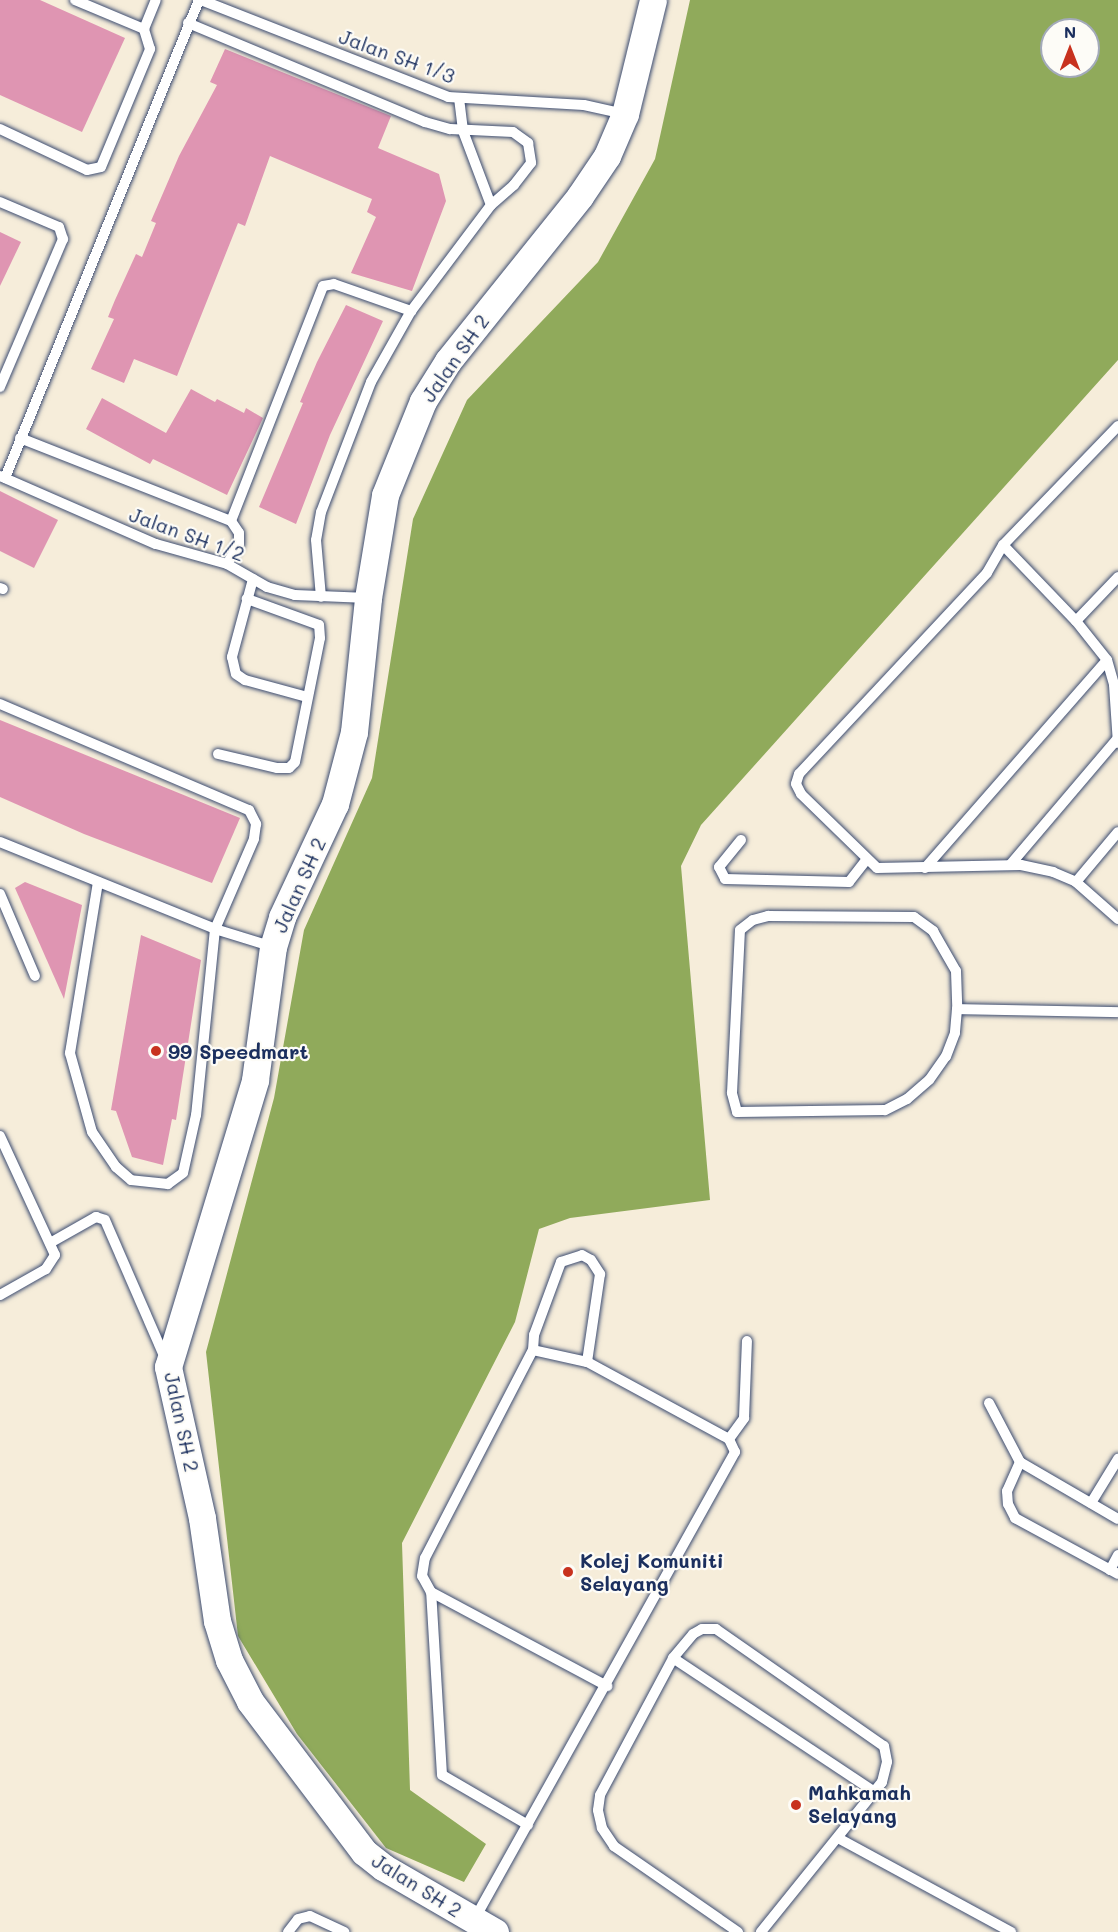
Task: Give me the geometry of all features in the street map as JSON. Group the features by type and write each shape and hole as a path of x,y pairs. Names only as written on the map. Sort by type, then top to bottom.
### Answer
{"street":[{"name":"Jalan SH 2","path":"485,1926 383,1867 364,1852 250,1701 229,1660 217,1621 202,1518 168,1367 255,1080 273,947 282,917 335,804 354,732 368,598 385,495 423,401 448,361 580,196 607,156 625,114 652,0"}],"lane":[{"path":"75,0 144,29"},
{"path":"0,129 87,170 100,166 150,50 144,29 156,0"},
{"path":"3,477 200,0"},
{"name":"Jalan SH 1/3","path":"200,0 459,98 584,105 625,114"},
{"path":"189,23 425,122 463,131 513,132 528,143 531,163 514,185 491,205 411,311 367,392 321,512 316,540 321,597"},
{"path":"459,98 463,131 491,205"},
{"path":"0,202 59,227 63,239 3,372 0,387"},
{"path":"231,521 323,286 334,284 411,311"},
{"path":"1118,426 1003,545 987,573 799,774 796,784 801,794 878,868 1010,865 1053,872 1076,882 1118,920"},
{"path":"20,438 231,521 239,533 239,544 227,564"},
{"name":"Jalan SH 1/2","path":"3,477 156,544 227,564 253,579 295,595 368,598"},
{"path":"1003,545 1076,621 1107,660 1114,685 1118,740 1010,865"},
{"path":"1076,621 1118,577"},
{"path":"253,579 232,657 236,674 245,680 307,697"},
{"path":"218,754 289,768 295,762 320,638 319,625 247,599"},
{"path":"925,868 1107,660"},
{"path":"0,704 249,810 256,824 254,839 215,929 196,1115 183,1173 168,1184 131,1180 116,1167 92,1132 70,1053 98,882"},
{"path":"1076,882 1118,832"},
{"path":"741,840 719,867 725,879 849,882 867,859"},
{"path":"0,842 215,929 273,947"},
{"path":"0,894 35,976"},
{"path":"768,916 914,917 933,931 956,971 957,1009 955,1033 946,1056 929,1080 907,1099 885,1110 738,1112 733,1105 737,947 740,930 753,920 768,916"},
{"path":"957,1009 1118,1012"},
{"path":"0,1136 50,1242 53,1263 0,1295"},
{"path":"50,1242 96,1217 105,1220 168,1367"},
{"path":"528,1825 442,1775 431,1592 422,1575 425,1557 533,1350 534,1335 561,1262 582,1255 591,1260 600,1274 587,1362"},
{"path":"729,1439 744,1418 747,1341"},
{"path":"485,1926 528,1825 730,1468 735,1452 729,1439 587,1362 533,1350"},
{"path":"989,1403 1005,1427 1020,1462 1118,1519"},
{"path":"1091,1503 1118,1458"},
{"path":"1020,1462 1007,1491 1008,1504 1015,1518 1114,1572 1118,1555"},
{"path":"431,1592 607,1686"},
{"path":"738,1932 615,1846 602,1828 600,1795 673,1658 693,1634 716,1629 884,1746 887,1762 882,1782 875,1792 761,1932"},
{"path":"673,1658 875,1792"},
{"path":"838,1838 1011,1932"},
{"path":"288,1932 298,1919 310,1916 344,1932"}],"green space":[{"path":"690,0 1118,0 1118,360 701,825 681,866 710,1200 570,1218 539,1229 515,1322 402,1543 410,1790 486,1844 464,1882 386,1848 297,1734 238,1636 206,1352 274,1098 304,930 372,778 413,519 467,400 598,262 655,159"}],"building":[{"path":"0,0 40,0 125,38 82,132 0,95"},
{"path":"225,49 391,116 378,148 439,174 446,201 412,291 351,273 376,217 367,212 372,199 270,156 245,226 238,223 177,376 134,359 124,383 91,369 114,319 108,317 115,300 136,254 142,257 156,223 151,221 179,156 217,85 210,82"},
{"path":"0,232 21,242 0,286"},
{"path":"346,305 383,321 330,435 296,524 259,507 303,403 300,402 317,362"},
{"path":"191,389 215,402 217,399 244,413 246,408 263,418 227,495 153,459 150,464 86,429 102,398 166,433"},
{"path":"0,491 58,520 34,568 0,551"},
{"path":"0,720 240,818 212,883 84,834 0,797"},
{"path":"25,882 82,905 64,999 15,888"},
{"path":"141,935 201,960 176,1120 172,1119 163,1165 132,1157 116,1111 111,1110"}],"place":[{"name":"99 Speedmart","path":"156,1051"},
{"name":"Kolej Komuniti Selayang","path":"568,1572"},
{"name":"Mahkamah Selayang","path":"796,1805"}]}
